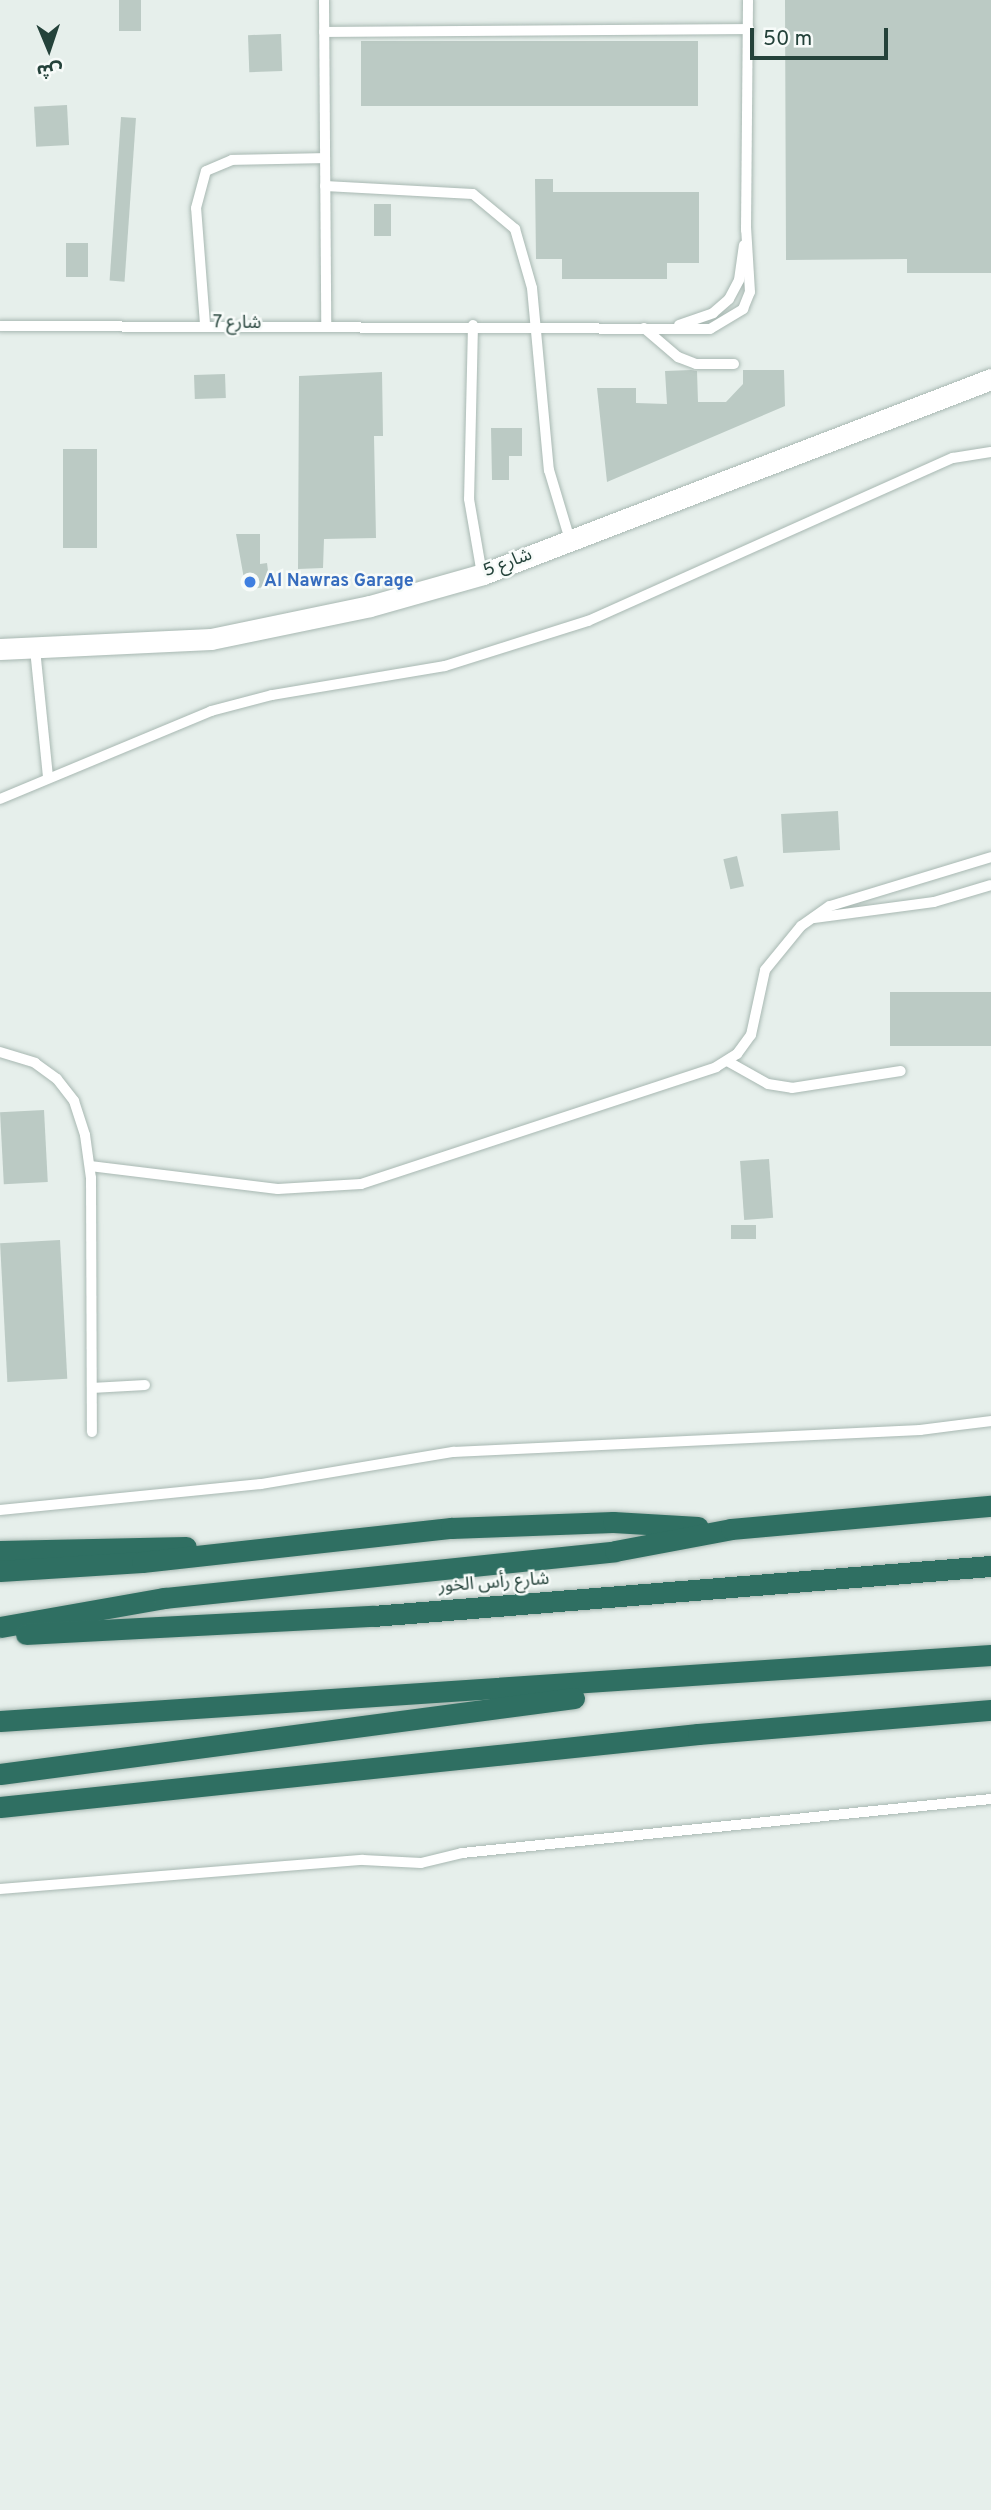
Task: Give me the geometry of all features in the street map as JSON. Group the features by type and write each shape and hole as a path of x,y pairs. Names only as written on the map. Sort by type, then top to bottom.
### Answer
{"highway":[{"path":"0,1627 164,1598 615,1551 731,1529 991,1506"},
{"path":"0,1571 233,1552 451,1528 613,1522 731,1529"},
{"path":"0,1551 168,1545 233,1552"},
{"name":"شارع رأس الخور","path":"0,1635 373,1616 991,1566"},
{"path":"0,1721 713,1677 991,1655"},
{"path":"0,1773 163,1749 417,1722 713,1677"},
{"path":"0,1807 698,1734 991,1710"}],"street":[{"name":"شارع 5","path":"0,649 130,647 237,635 483,574 991,379"}],"lane":[{"path":"324,0 326,325"},
{"path":"665,328 710,330 743,309 750,292 746,227 748,0"},
{"path":"324,32 748,29"},
{"path":"205,324 196,208 206,171 232,160 324,158"},
{"path":"325,186 444,189 486,201 507,218 521,241 537,326 549,470 569,540"},
{"path":"665,328 713,313 729,299 739,280 746,227"},
{"name":"شارع 7","path":"0,326 205,324 665,328"},
{"path":"473,325 469,499 483,574"},
{"path":"643,328 678,357 696,364 734,364"},
{"path":"0,799 48,776 242,702 413,674 543,636 642,599 953,458 991,452"},
{"path":"35,649 48,776"},
{"path":"90,1166 278,1189 362,1184 727,1061 751,1035 772,958 790,935 830,906 991,857"},
{"path":"813,919 934,902 991,885"},
{"path":"0,1052 35,1063 66,1090 80,1118 90,1166 92,1432"},
{"path":"727,1061 768,1084 792,1088 901,1071"},
{"path":"92,1388 145,1385"},
{"path":"0,1510 261,1484 453,1452 920,1430 991,1421"},
{"path":"0,1889 363,1860 421,1863 462,1853 991,1799"}],"building":[{"path":"119,0 141,0 141,31 119,31"},
{"path":"785,0 991,0 991,273 907,273 907,259 786,260"},
{"path":"281,34 282,71 249,72 248,35"},
{"path":"361,41 698,41 698,106 361,106"},
{"path":"67,105 69,145 36,147 34,107"},
{"path":"121,117 136,118 125,282 110,281"},
{"path":"535,179 553,179 553,192 699,192 699,263 667,263 667,279 562,279 562,259 536,259"},
{"path":"374,204 391,204 391,236 374,236"},
{"path":"66,243 88,243 88,277 66,277"},
{"path":"743,370 784,370 785,406 607,482 597,388 636,388 636,403 667,404 665,371 697,371 698,402 726,402 743,384"},
{"path":"382,372 383,436 374,436 376,538 324,539 323,568 298,569 299,376"},
{"path":"225,374 226,398 195,399 194,375"},
{"path":"491,428 522,428 522,456 509,456 509,480 492,480"},
{"path":"63,449 97,449 97,548 63,548"},
{"path":"236,534 260,534 260,564 267,563 270,586 246,590"},
{"path":"838,811 840,850 783,853 781,814"},
{"path":"737,856 744,886 730,889 723,859"},
{"path":"890,992 991,992 991,1046 890,1046"},
{"path":"44,1110 48,1182 4,1184 0,1112"},
{"path":"769,1159 773,1218 744,1220 740,1161"},
{"path":"731,1225 756,1225 756,1239 731,1239"},
{"path":"60,1240 67,1379 7,1382 0,1243"}],"place":[{"name":"Al Nawras Garage","path":"250,582"}]}
